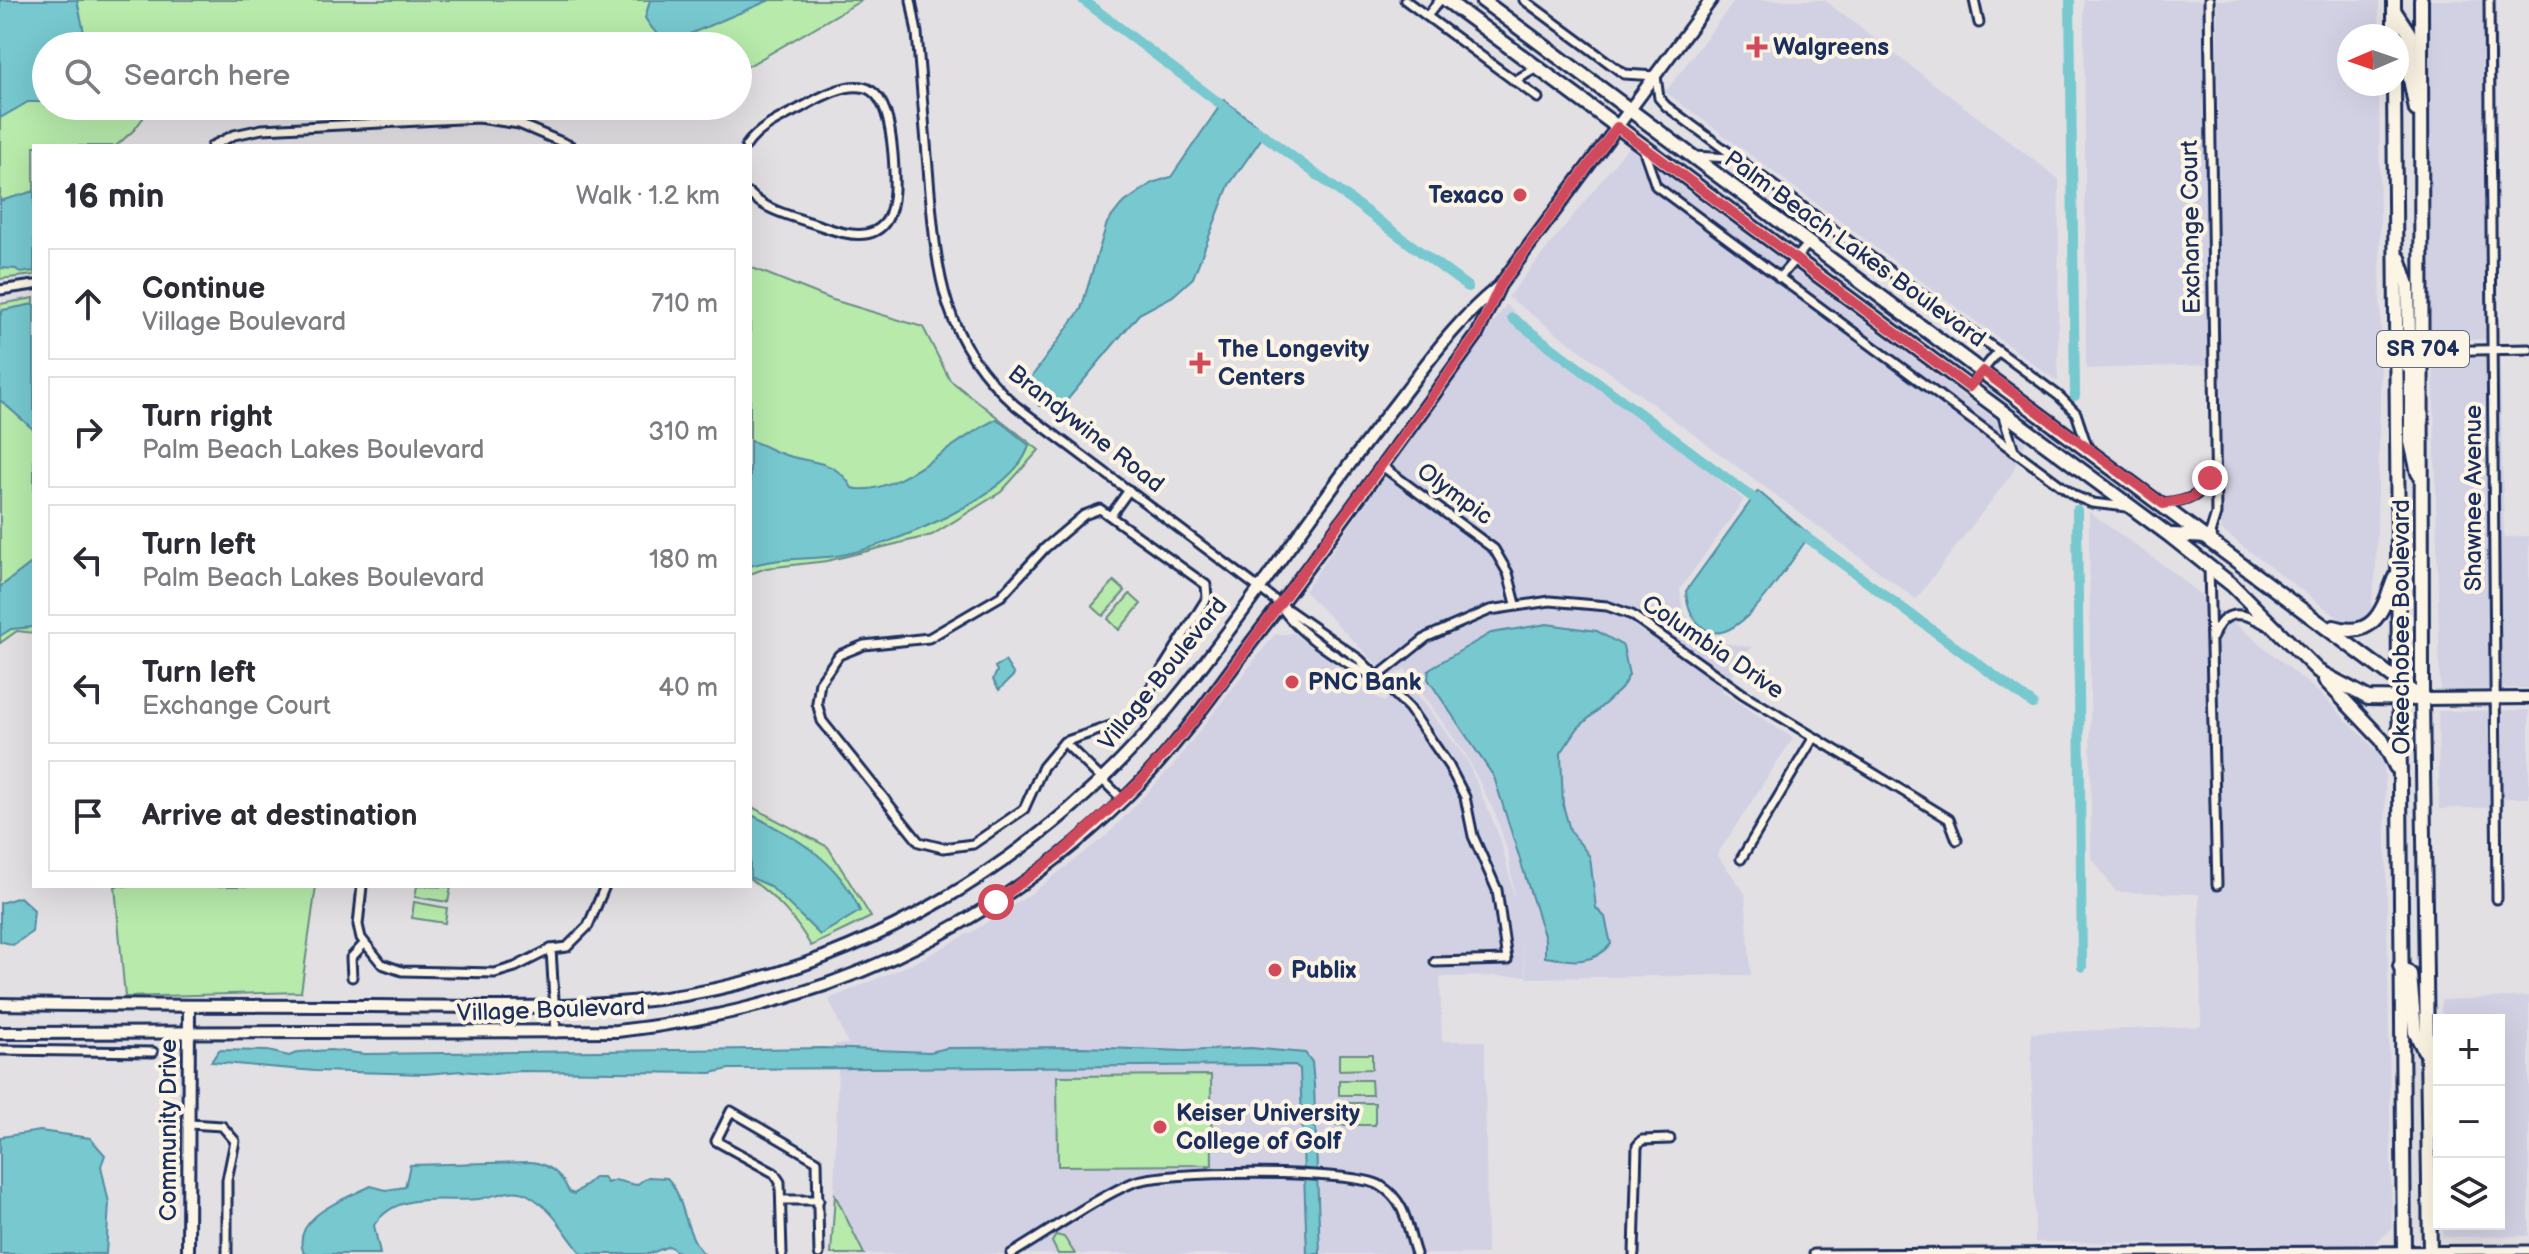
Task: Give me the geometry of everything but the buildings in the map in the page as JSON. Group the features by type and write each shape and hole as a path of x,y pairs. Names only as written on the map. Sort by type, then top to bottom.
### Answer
{"main road":[{"name":"Palm Beach Lakes Boulevard","path":"1443,0 2169,535 2209,567 2318,671 2358,695 2422,699"},
{"name":"Palm Beach Lakes Boulevard","path":"1482,0 2328,625 2422,699"},
{"name":"Okeechobee Boulevard","path":"2421,0 2422,699 2430,1252"},
{"path":"2394,5 2409,33 2410,79 2422,137"},
{"name":"Okeechobee Boulevard","path":"2394,96 2404,1252"},
{"path":"2395,247 2408,285 2409,334 2423,351"},
{"path":"2396,346 2411,371 2411,442 2423,492"},
{"path":"2169,535 2209,537"},
{"path":"2328,625 2352,631 2371,625 2382,610 2397,570"},
{"path":"2318,671 2382,740 2398,771"},
{"path":"2400,966 2410,974 2415,1032 2426,1053"}],"street":[{"name":"Brandywine Road","path":"911,0 917,33 937,271 949,315 972,358 998,389 1258,586 1280,604 1289,619 1357,670 1377,677 1409,708 1449,766 1465,797 1473,836 1497,890 1507,960 1435,962"},
{"path":"1405,0 1538,98"},
{"path":"1427,16 1443,0"},
{"path":"1524,0 1624,74 1656,76 1659,98 1666,106 2069,405 2081,423 2088,449"},
{"name":"Village Boulevard","path":"0,1033 556,1033 667,1026 781,1002 870,969 954,928 996,902 1062,852 1122,799 1195,719 1477,335 1500,285 1711,0"},
{"path":"1974,0 1979,23"},
{"name":"Exchange Court","path":"2209,0 2216,514 2209,537"},
{"name":"Shawnee Avenue","path":"2489,0 2497,899"},
{"path":"1514,81 1537,68"},
{"path":"748,144 762,130 841,86 869,90 884,104 890,117 896,199 889,218 874,231 847,235 763,205 752,196"},
{"path":"216,144 234,135 262,129 420,120"},
{"path":"476,120 519,124 566,144"},
{"path":"1642,146 1656,186 1779,278 2083,500 2131,507"},
{"path":"1692,156 1734,158"},
{"path":"1779,278 1809,242"},
{"path":"0,290 32,285"},
{"name":"Village Boulevard","path":"0,1004 189,1007 556,1005 651,999 733,985 859,943 922,912 1000,863 1044,830 1103,778 1173,702 1470,310 1500,285"},
{"path":"2423,351 2529,349"},
{"path":"1969,387 1997,353"},
{"path":"2001,411 2014,451"},
{"name":"Exchange Court","path":"2163,504 2184,502 2202,490 2210,478 2214,453"},
{"name":"Olympic","path":"1382,466 1484,540 1508,573 1516,604"},
{"path":"1111,515 1129,490"},
{"path":"1100,509 1206,585 1207,598 1131,719 1064,742 1043,767 1024,809 980,842 951,848 925,845 912,837 822,721 818,689 825,670 845,652 864,645 929,638 1001,596 1028,565 1084,515 1100,509"},
{"path":"2209,567 2217,885"},
{"name":"Columbia Drive","path":"1377,677 1413,647 1450,625 1516,604 1576,602 1620,609 1716,676 1949,819 1957,840"},
{"path":"2213,639 2221,621 2239,613 2280,634"},
{"path":"2422,699 2529,698"},
{"path":"1741,859 1814,737"},
{"path":"1064,742 1122,799"},
{"path":"362,888 358,925 364,944 382,964 402,971 495,973 551,949 567,947 588,926 604,888"},
{"path":"352,977 351,958 364,944"},
{"path":"551,949 556,1033"},
{"name":"Community Drive","path":"188,1254 189,1007"},
{"path":"0,1050 153,1052"},
{"path":"782,1254 780,1182 774,1173 716,1141 731,1111 813,1156 819,1167 819,1254"},
{"path":"189,1124 222,1126 235,1141 227,1180 227,1254"},
{"path":"1634,1254 1637,1146 1642,1140 1670,1139"},
{"path":"1011,1254 1144,1178 1302,1175 1360,1177 1387,1190 1405,1214 1416,1254"},
{"path":"782,1200 819,1200"},
{"path":"1814,1254 2529,1250"}],"shaded area":[{"path":"1735,0 1824,0 2059,179 2058,382 1665,92"},
{"path":"2084,0 2204,0 2208,365 2086,369"},
{"path":"2217,0 2379,0 2379,24 2337,24 2337,96 2379,96 2381,360 2376,570 2371,610 2361,621 2341,620 2221,530"},
{"path":"2429,0 2497,0 2498,339 2430,341"},
{"path":"1628,147 2026,442 2011,475 1916,599 1508,297"},
{"path":"1506,305 1744,500 1680,589 1683,611 1698,632 1723,643 1752,647 1721,691 1793,738 1717,855 1745,893 1751,975 1527,978 1508,853 1496,816 1467,757 1405,669 1390,678 1304,591"},
{"path":"2433,357 2500,358 2504,537 2529,536 2529,688 2440,690"},
{"path":"2089,512 2173,572 2322,695 2381,755 2385,773 2392,1229 2372,1246 2035,1242 2031,1033 2201,1026 2199,894 2116,892 2091,857"},
{"path":"1293,633 1384,702 1406,679 1467,760 1500,838 1517,906 1526,976 1440,977 1442,1041 1485,1041 1487,1254 832,1254 838,1068 835,1044 848,1044 829,999 914,963 973,931 1033,892 1108,834 1173,765 1274,635"},
{"path":"2529,710 2529,798 2504,798 2503,807 2439,809 2438,711"},
{"path":"2529,996 2529,1236 2442,1237 2443,1230 2505,1230 2505,1014 2441,1014 2441,1000"}],"green space":[{"path":"0,0 862,0 752,64 752,32 32,32 32,120 142,120 118,144 32,144 32,275 0,279"},
{"path":"752,268 833,300 923,327 950,380 1039,450 1001,492 932,535 827,561 766,568 752,573"},
{"path":"32,298 32,633 17,631 0,643 0,304"},
{"path":"1114,581 1125,591 1103,616 1092,606"},
{"path":"1130,594 1141,604 1119,630 1108,619"},
{"path":"752,807 828,847 871,917 811,946 799,926 752,881"},
{"path":"115,888 316,888 301,992 125,997"},
{"path":"417,888 451,888 448,902 415,897"},
{"path":"414,902 447,908 445,923 412,918"},
{"path":"1339,1054 1372,1054 1372,1069 1339,1070"},
{"path":"1211,1075 1212,1165 1058,1166 1057,1076"},
{"path":"1339,1080 1371,1080 1372,1095 1339,1095"},
{"path":"1336,1103 1375,1103 1375,1125 1336,1125"},
{"path":"835,1195 864,1254 831,1254"},
{"path":"1056,1235 1064,1237 1075,1254 1058,1254 1052,1242"}],"water":[{"path":"0,0 77,0 84,32 32,32 32,102 0,118"},
{"path":"650,0 770,0 695,32 656,32 645,18"},
{"path":"1224,100 1266,132 1229,185 1193,278 1173,296 1139,314 1063,405 1039,406 1025,386 1081,309 1107,223 1121,205 1152,183 1171,177"},
{"path":"32,192 32,271 21,273 16,269 0,268 0,201"},
{"path":"32,304 32,428 0,400 0,316 3,310"},
{"path":"997,419 1029,445 1019,464 1001,483 975,501 915,531 858,551 752,566 752,442 791,457 830,466 852,488 869,489 887,484 926,464"},
{"path":"1758,491 1810,535 1778,581 1748,615 1733,627 1718,633 1705,629 1691,613 1686,591"},
{"path":"32,563 32,627 11,629 0,636 0,587"},
{"path":"1547,624 1597,631 1623,646 1629,675 1621,689 1578,728 1561,753 1563,805 1570,830 1590,857 1596,908 1605,917 1611,944 1597,956 1581,960 1545,957 1545,939 1494,777 1428,679 1429,669 1491,633"},
{"path":"1005,661 1014,675 999,690 993,680 997,671 995,667"},
{"path":"752,815 800,842 829,865 841,878 860,911 820,935 770,886 752,878"},
{"path":"20,897 34,910 32,932 13,945 0,941 0,903"},
{"path":"1082,1047 1185,1051 1251,1048 1305,1053 1312,1062 1314,1085 1320,1254 1307,1254 1300,1069 1295,1065 729,1069 711,1073 518,1071 494,1074 462,1071 425,1074 315,1071 211,1062 219,1050 268,1051 289,1056 299,1052 331,1050 365,1054 823,1048 930,1052 947,1048"},
{"path":"40,1131 90,1138 105,1155 101,1166 109,1203 106,1254 0,1254 0,1137"},
{"path":"531,1162 554,1171 569,1192 574,1194 595,1177 603,1177 607,1183 615,1180 636,1185 648,1177 667,1178 677,1194 692,1236 704,1254 681,1254 669,1246 649,1254 582,1254 545,1207 528,1195 516,1192 479,1199 423,1200 396,1206 374,1225 380,1254 304,1254 304,1230 322,1211 371,1186 386,1190 405,1187 410,1165"}],"waterway":[{"path":"1083,0 1231,112"},
{"path":"2070,0 2075,396"},
{"path":"1254,128 1468,287"},
{"path":"1512,318 1764,506"},
{"path":"2077,510 2082,967"},
{"path":"1799,532 2033,704"}],"place":[{"name":"Walgreens","path":"1757,47"},
{"name":"Texaco","path":"1520,195"},
{"name":"The Longevity Centers","path":"1200,363"},
{"name":"PNC Bank","path":"1292,682"},
{"name":"Publix","path":"1275,970"},
{"name":"Keiser University College of Golf","path":"1160,1127"}],"route":[{"path":"996,902 1062,852 1138,784 1195,719 1477,335 1500,285 1617,127 1969,387 1983,371 2163,504 2192,498 2207,485 2210,478"}]}
